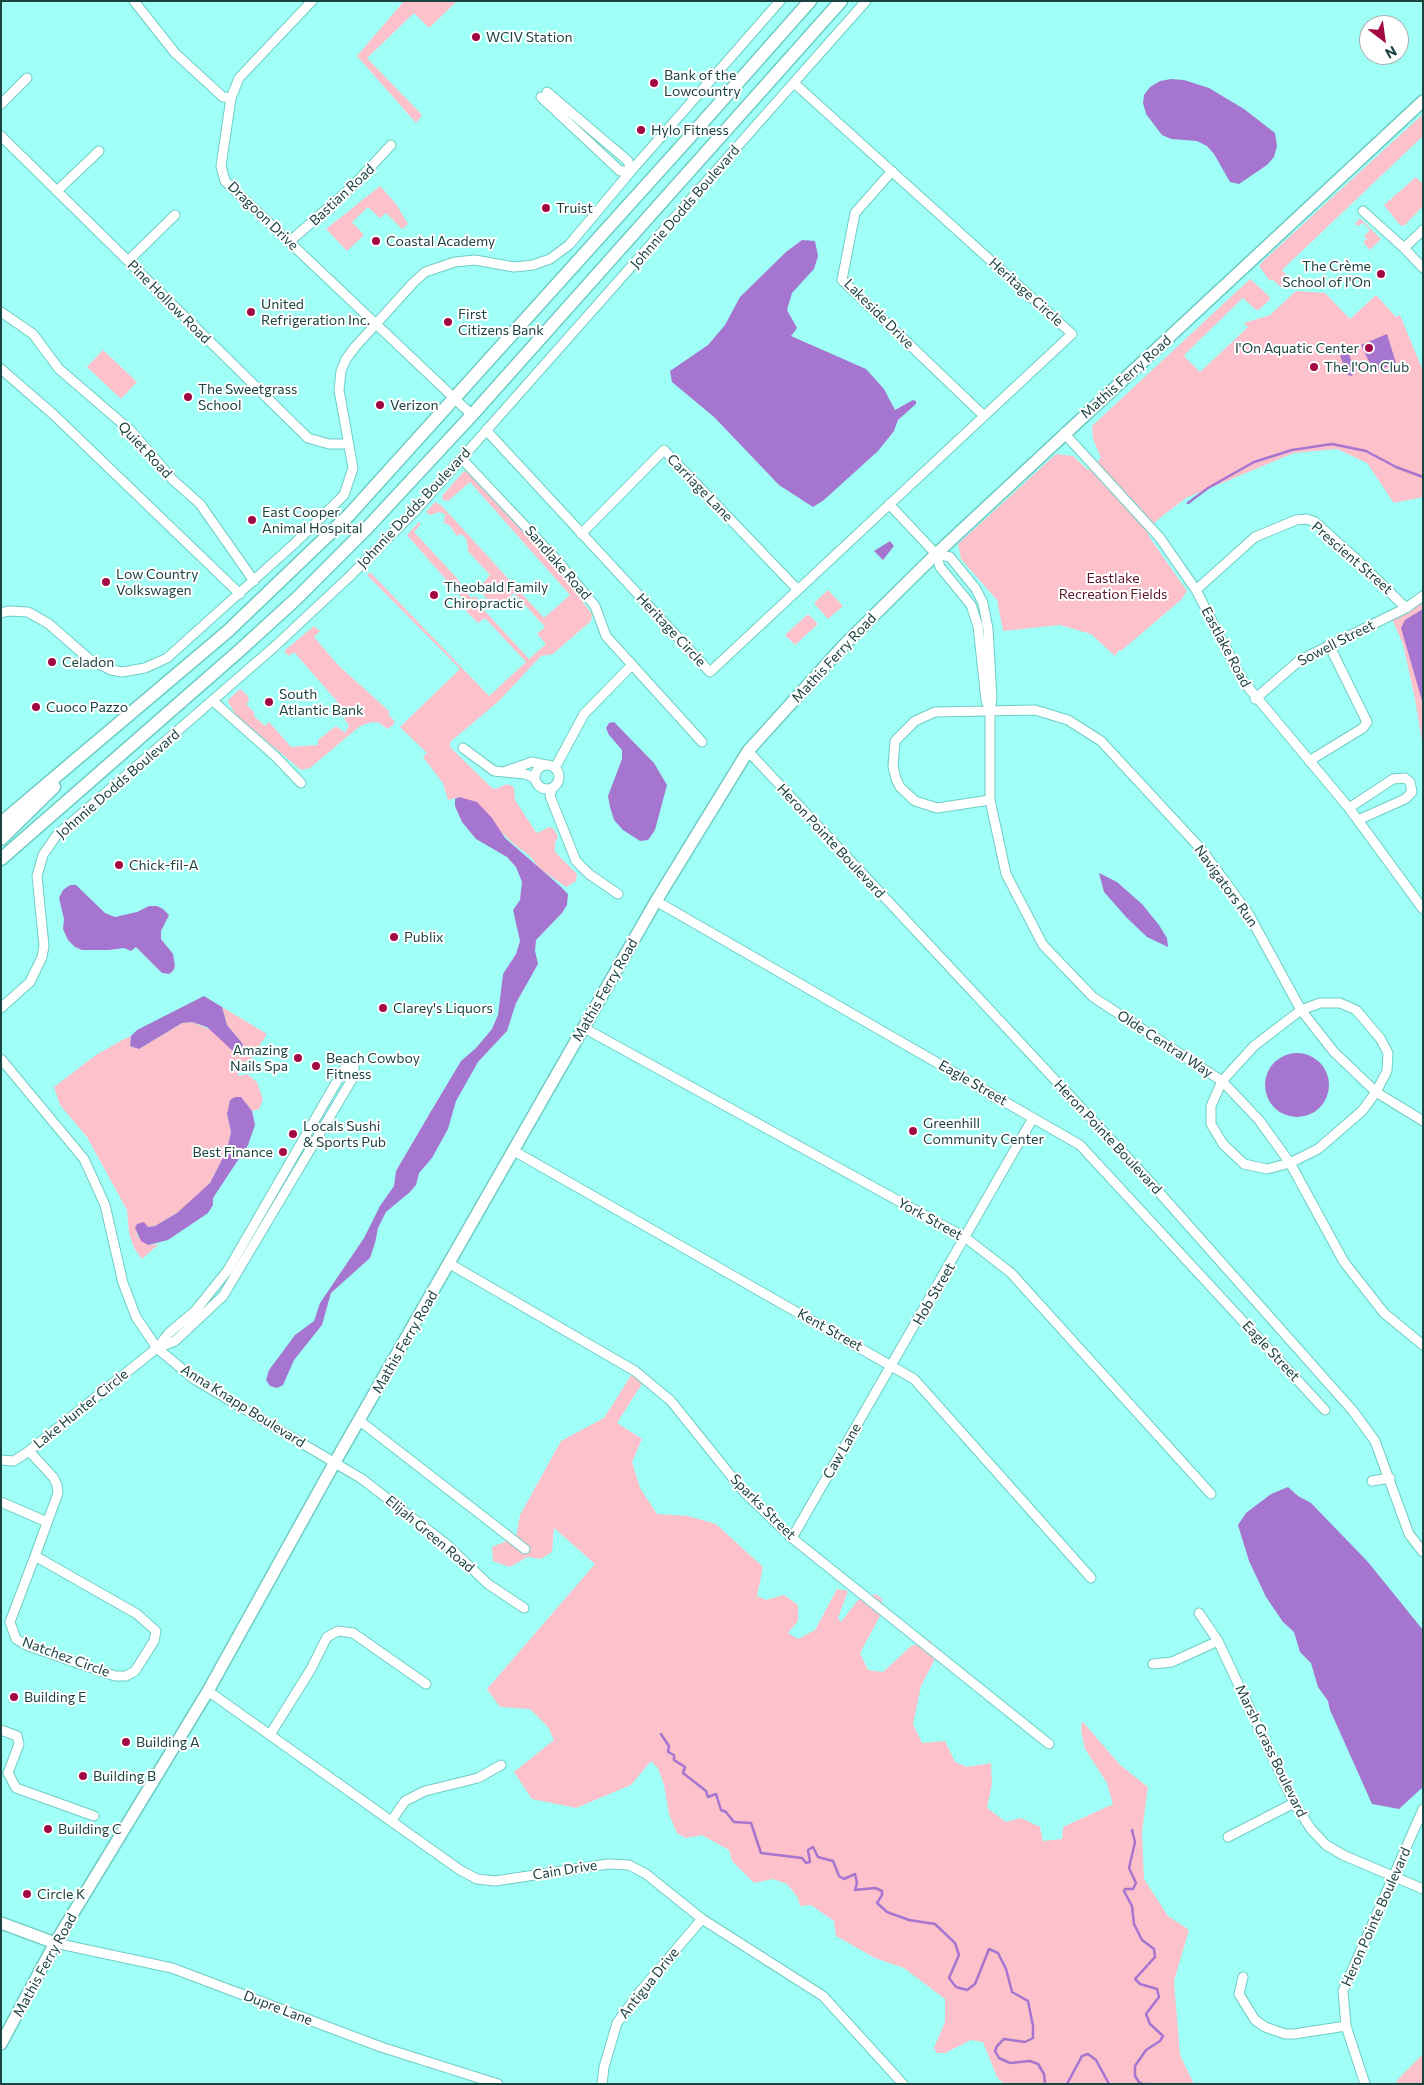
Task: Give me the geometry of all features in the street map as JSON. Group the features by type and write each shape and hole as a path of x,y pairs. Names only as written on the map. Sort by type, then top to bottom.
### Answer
{"highway":[{"path":"1,823 228,631 283,580 349,514 810,1"},
{"name":"Johnnie Dodds Boulevard","path":"1,859 296,600 368,527 472,415 841,1"},
{"path":"1,839 31,812 92,747"}],"main road":[{"name":"Mathis Ferry Road","path":"1,2044 55,1943 208,1691 335,1462 656,901 748,751 844,644 936,554 1423,101"},
{"path":"1,1923 55,1943"}],"street":[{"path":"134,1 175,53 223,97 231,98"},
{"name":"Dragoon Drive","path":"312,1 239,78 231,98 221,166 225,181 454,397"},
{"path":"1,613 8,611 28,612 49,624 90,659 111,670 122,672 144,668 167,658 240,594 344,495 353,468 339,390 341,371 350,353 413,282 425,272 440,266 475,260 514,267 532,265 550,259 569,245 630,171 780,1"},
{"name":"Johnnie Dodds Boulevard","path":"1,1008 30,982 42,957 44,946 37,876 43,855 56,836 213,701 348,578 435,490 866,1"},
{"path":"1,104 27,78"},
{"name":"Heritage Circle","path":"486,430 710,672 983,415 1072,334 794,83"},
{"path":"544,94 628,162 630,171 620,172 544,94"},
{"name":"Pine Hollow Road","path":"1,136 308,438 329,444 348,444"},
{"path":"596,149 604,141"},
{"name":"Bastian Road","path":"289,242 352,187 391,146"},
{"path":"57,191 99,152"},
{"name":"Lakeside Drive","path":"892,171 854,212 842,280 983,415"},
{"path":"1363,212 1404,248 1423,268"},
{"path":"128,261 175,215"},
{"path":"1404,248 1423,230"},
{"name":"Quiet Road","path":"1,312 33,334 59,369 131,431 173,480 200,504 254,581"},
{"path":"1,369 54,416 240,594"},
{"path":"454,397 472,415"},
{"name":"Eastlake Road","path":"1064,434 1160,538 1196,590 1242,681 1255,699 1349,808 1423,909"},
{"name":"Carriage Lane","path":"581,534 664,450 797,589"},
{"name":"Sandlake Road","path":"462,459 557,560 594,606 606,636 631,666 702,742"},
{"path":"889,504 936,554"},
{"name":"Prescient Street","path":"1196,590 1251,540 1296,520 1307,519 1315,522 1406,608"},
{"name":"Olde Central Way","path":"990,711 986,700 978,626 971,605 940,567 936,554 950,557 981,596 988,629 992,698 990,711 990,800 1006,874 1043,945 1093,997 1222,1081 1259,1120 1290,1163 1344,1262 1384,1313 1423,1346"},
{"name":"Sowell Street","path":"1255,699 1295,663 1406,608 1423,596"},
{"path":"1309,761 1363,728 1367,722 1329,645"},
{"path":"552,788 547,789 538,786 535,778 538,769 551,767 584,714 631,666"},
{"path":"213,701 275,756 301,783"},
{"name":"Navigators Run","path":"990,711 1035,710 1068,720 1101,741 1201,849 1248,913 1302,1010 1334,1052 1376,1092 1423,1121"},
{"path":"990,711 935,712 924,716 908,726 895,741 892,758 894,772 900,787 915,802 924,806 951,808 990,800"},
{"path":"463,748 494,771 525,774 535,778"},
{"name":"Heron Pointe Boulevard","path":"748,751 1135,1166 1353,1410 1375,1441 1410,1534 1423,1552"},
{"path":"502,772 532,762 551,767 558,781 552,788 550,796 576,861 589,874 618,894"},
{"path":"1349,808 1393,779 1405,778 1410,782 1412,792 1405,799 1358,820"},
{"name":"Eagle Street","path":"656,901 1080,1145 1325,1410"},
{"path":"1320,1003 1340,1003 1356,1010 1380,1038 1388,1053 1387,1071 1376,1092 1362,1111 1340,1132 1318,1149 1290,1163 1267,1169 1244,1164 1223,1144 1211,1124 1211,1106 1222,1081 1254,1046 1302,1010 1320,1003"},
{"name":"York Street","path":"584,1028 966,1238 1011,1273 1211,1494"},
{"name":"Anna Knapp Boulevard","path":"1,1059 84,1159 105,1205 123,1283 136,1317 157,1348 194,1378 335,1462"},
{"path":"354,1067 354,1076 222,1296 175,1341 157,1348 169,1333 195,1311 228,1270 344,1069 354,1067"},
{"name":"Hob Street","path":"892,1365 1033,1118"},
{"name":"Kent Street","path":"514,1151 914,1379 1091,1578"},
{"name":"Sparks Street","path":"450,1264 635,1371 671,1401 744,1492 792,1538 1048,1744"},
{"name":"Lake Hunter Circle","path":"1,1460 14,1460 29,1451 157,1348"},
{"name":"Caw Lane","path":"792,1538 892,1365"},
{"path":"360,1420 525,1549"},
{"name":"Natchez Circle","path":"29,1451 58,1485 56,1501 35,1556 10,1622 16,1639 26,1645 115,1676 126,1676 136,1671 154,1641 156,1631 137,1614 35,1556"},
{"name":"Elijah Green Road","path":"335,1462 362,1478 445,1543 488,1584 524,1608"},
{"path":"1372,1481 1390,1478"},
{"path":"1,1502 48,1522"},
{"name":"Marsh Grass Boulevard","path":"1199,1613 1218,1641 1294,1803 1311,1829 1326,1844 1342,1855 1423,1889"},
{"path":"271,1733 311,1669 327,1637 338,1631 353,1633 426,1684"},
{"path":"1153,1664 1172,1662 1218,1641"},
{"name":"Cain Drive","path":"208,1691 271,1733 460,1870 477,1879 495,1881 608,1864 629,1865 646,1874 702,1919 823,1996 903,2084"},
{"path":"1,1730 17,1736 19,1744 8,1773 16,1788 94,1816"},
{"path":"392,1820 405,1801 425,1792 478,1778 501,1765"},
{"path":"1228,1837 1294,1803"},
{"name":"Heron Pointe Boulevard","path":"1365,2084 1346,2026 1343,1991 1367,1932 1395,1876 1423,1809"},
{"name":"Antigua Drive","path":"602,2084 604,2067 617,2023 638,1994 702,1919"},
{"name":"Dupre Lane","path":"55,1943 172,1968 381,2048 498,2084"},
{"path":"1243,1977 1239,1994 1255,2020 1265,2027 1285,2034 1294,2034 1346,2026"}],"green space":[{"path":"404,1 457,1 429,28 414,13 367,58 422,115 416,123 357,56"},
{"path":"1423,114 1423,136 1282,270 1291,281 1282,288 1272,279 1270,281 1259,266 1263,261"},
{"path":"1416,177 1423,184 1423,206 1404,226 1400,225 1384,205"},
{"path":"380,186 396,204 408,224 402,229 386,213 380,218 368,207 352,222 364,235 347,251 326,229"},
{"path":"1360,218 1381,239 1370,250 1363,242 1367,239 1364,236 1370,230 1363,223 1358,226 1355,224"},
{"name":"Eastlake Recreation Fields","path":"1250,279 1270,299 1259,310 1256,310 1243,298 1185,354 1185,357 1200,372 1248,327 1244,323 1270,315 1296,291 1325,293 1350,319 1376,295 1396,317 1400,315 1423,371 1423,497 1394,503 1367,463 1337,449 1294,453 1186,498 1156,521 1148,535 1187,591 1182,599 1121,651 1119,650 1115,656 1091,634 1060,625 1003,631 997,600 961,559 958,544 1056,454 1073,456 1088,470 1101,458 1093,439 1092,426"},
{"path":"103,350 137,382 121,399 87,367"},
{"path":"464,471 470,473 547,556 592,614 591,621 553,654 541,656 499,701 450,742 450,747 492,788 496,789 507,784 514,787 515,800 535,831 538,833 549,827 554,829 558,837 555,843 555,852 577,874 576,881 566,887 539,868 530,856 515,845 468,801 459,797 448,800 443,783 423,757 427,753 400,727 460,669 367,575 370,572 489,696 526,662 485,618 478,623 466,611 470,607 407,535 419,522 421,524 414,532 456,577 471,598 476,596 484,610 529,659 546,644 537,634 545,627 514,593 497,609 484,596 481,586 490,575 468,551 467,541 464,536 460,534 457,536 450,526 444,523 445,514 439,512 430,515 426,512 435,502 442,506 544,618 570,595 470,482 448,501 443,500 442,496"},
{"path":"828,590 843,606 828,619 814,603"},
{"path":"1423,602 1423,747 1403,644 1392,619"},
{"path":"808,614 818,624 795,645 785,635"},
{"path":"314,626 320,631 314,637 338,665 390,712 388,714 395,722 387,729 380,723 372,722 360,726 310,768 301,770 236,715 228,702 240,689 248,696 249,701 246,704 255,713 253,715 265,726 269,722 291,747 318,745 318,740 336,726 345,733 349,725 344,719 349,715 294,652 289,656 284,651"},
{"path":"222,1007 267,1034 250,1060 234,1068 239,1076 247,1074 257,1082 263,1099 259,1109 252,1111 243,1101 227,1114 231,1132 227,1150 210,1183 200,1194 177,1213 155,1226 147,1227 137,1224 137,1236 148,1245 159,1244 142,1259 134,1248 129,1233 127,1210 87,1137 60,1105 54,1087 96,1055 122,1040 131,1036 130,1046 139,1049 182,1023 192,1022 242,1043 227,1025"},
{"path":"632,1374 643,1382 617,1423 642,1439 632,1462 640,1488 657,1514 688,1516 716,1524 763,1567 757,1596 766,1600 784,1595 798,1605 798,1621 788,1633 798,1639 815,1630 837,1589 848,1591 838,1618 841,1622 858,1600 876,1594 882,1599 880,1616 860,1653 868,1670 883,1672 911,1646 931,1640 935,1659 921,1686 913,1724 922,1743 945,1741 955,1762 967,1767 991,1763 992,1784 987,1808 1006,1822 1021,1818 1040,1827 1043,1841 1062,1839 1063,1827 1113,1804 1107,1783 1085,1749 1081,1731 1082,1721 1120,1765 1148,1787 1142,1832 1144,1879 1168,1916 1189,1930 1174,1981 1180,2055 1194,2084 1004,2084 997,2077 983,2042 971,2040 945,2053 937,2053 934,2048 945,2022 945,1999 904,1968 875,1958 836,1936 834,1921 811,1905 800,1906 798,1898 787,1884 773,1879 754,1883 732,1861 729,1850 702,1835 686,1838 677,1833 669,1814 664,1785 658,1768 651,1761 631,1785 576,1808 532,1799 514,1772 554,1740 548,1727 530,1709 500,1707 487,1689 595,1564 554,1528 552,1552 541,1559 527,1557 510,1567 493,1561 492,1547 516,1537 520,1515 561,1441 604,1418"},
{"path":"1423,2054 1423,2084 1395,2084 1399,2078"}],"shaded area":[{"path":"1171,79 1184,80 1209,88 1244,109 1275,133 1277,146 1274,157 1267,165 1239,184 1230,182 1214,154 1207,146 1197,141 1171,139 1162,135 1146,114 1143,103 1144,95 1150,87 1160,81"},
{"path":"802,240 815,241 818,256 814,269 792,293 787,310 797,328 791,336 866,369 884,389 895,410 913,400 916,401 916,404 898,420 894,431 878,451 824,500 813,507 779,485 714,417 672,382 670,371 708,345 725,325 740,297 786,252"},
{"path":"1387,334 1396,363 1374,372 1361,345"},
{"path":"1348,352 1356,372 1351,376 1348,375 1340,356"},
{"path":"890,541 894,546 883,560 874,551"},
{"path":"1423,609 1423,704 1401,628 1405,620"},
{"path":"614,722 654,763 667,785 655,830 648,840 640,841 623,830 614,820 610,807 608,796 622,759 622,750 609,735 606,728 609,723"},
{"path":"459,797 477,802 492,818 505,838 568,894 567,905 562,913 536,940 535,951 538,964 516,1003 507,1031 478,1062 456,1101 448,1129 432,1158 419,1173 416,1185 386,1212 378,1228 370,1258 331,1293 322,1325 294,1360 283,1385 277,1388 270,1386 266,1380 269,1370 295,1335 314,1321 320,1303 364,1238 380,1206 394,1186 396,1171 461,1061 476,1048 492,1029 498,1015 503,974 516,954 520,941 513,910 520,900 522,882 516,867 507,857 476,839 462,822 455,806 455,799"},
{"path":"1099,873 1117,882 1142,904 1167,938 1168,947 1147,937 1127,918 1104,892"},
{"path":"70,885 76,885 105,913 115,917 137,912 149,906 157,906 163,909 169,915 161,931 161,939 173,954 175,966 173,971 169,974 162,973 136,947 131,951 124,948 82,950 75,947 68,940 63,929 64,919 59,898 63,890"},
{"path":"204,996 222,1007 227,1025 242,1043 245,1051 235,1053 207,1027 192,1022 182,1023 139,1049 130,1046 131,1036 137,1030"},
{"path":"1297,1053 1309,1055 1320,1062 1327,1073 1329,1085 1327,1097 1320,1108 1309,1115 1297,1117 1285,1115 1274,1108 1267,1097 1265,1085 1267,1073 1274,1062 1285,1055"},
{"path":"235,1097 241,1097 252,1111 255,1125 248,1145 213,1198 213,1205 208,1213 168,1240 148,1245 141,1241 135,1228 137,1224 144,1222 148,1227 155,1226 177,1213 210,1183 227,1150 231,1132 227,1114 230,1100"},
{"path":"1288,1487 1298,1496 1311,1503 1368,1562 1423,1630 1423,1787 1399,1809 1372,1804 1330,1710 1328,1701 1318,1687 1311,1663 1300,1652 1294,1632 1283,1622 1266,1597 1249,1561 1238,1525 1246,1513 1271,1494"}],"waterway":[{"path":"1188,503 1208,488 1254,462 1292,450 1332,444 1366,451 1396,467 1423,477"},
{"path":"661,1734 669,1746 668,1752 674,1755 674,1760 685,1767 683,1773 706,1791 708,1797 716,1794 721,1810 726,1812 734,1822 751,1823 761,1853 802,1858 806,1863 810,1862 808,1850 813,1847 818,1857 833,1861 839,1876 844,1879 855,1874 857,1883 855,1890 875,1888 882,1891 882,1895 877,1903 887,1912 909,1920 935,1924 955,1943 959,1955 949,1978 956,1987 967,1990 975,1984 989,1949 998,1953 1006,1969 1012,1992 1028,2001 1033,2026 1033,2038 1025,2042 1004,2039 995,2051 999,2058 1010,2063 1030,2061 1038,2064 1044,2074 1045,2084"},
{"path":"1132,1830 1135,1842 1129,1868 1136,1883 1133,1889 1125,1889 1124,1891 1132,1906 1134,1924 1142,1940 1154,1949 1155,1957 1135,1979 1140,1984 1157,1989 1159,1997 1146,2014 1150,2024 1163,2036 1160,2041 1146,2050 1135,2066 1135,2076 1143,2084"},
{"path":"1067,2084 1082,2056 1088,2054 1096,2060 1109,2084"},
{"path":"1145,2084 1150,2084"}],"place":[{"name":"WCIV Station","path":"476,37"},
{"name":"Bank of the Lowcountry","path":"654,83"},
{"name":"Hylo Fitness","path":"641,130"},
{"name":"Truist","path":"546,208"},
{"name":"Coastal Academy","path":"376,241"},
{"name":"The Crème School of I'On","path":"1381,274"},
{"name":"United Refrigeration Inc.","path":"251,312"},
{"name":"First Citizens Bank","path":"448,322"},
{"name":"I'On Aquatic Center","path":"1369,348"},
{"name":"The I'On Club","path":"1314,367"},
{"name":"The Sweetgrass School","path":"188,397"},
{"name":"Verizon","path":"380,405"},
{"name":"East Cooper Animal Hospital","path":"252,520"},
{"name":"Low Country Volkswagen","path":"106,582"},
{"name":"Theobald Family Chiropractic","path":"434,595"},
{"name":"Celadon","path":"52,662"},
{"name":"South Atlantic Bank","path":"269,702"},
{"name":"Cuoco Pazzo","path":"36,707"},
{"name":"Chick-fil-A","path":"119,865"},
{"name":"Publix","path":"394,937"},
{"name":"Clarey's Liquors","path":"383,1008"},
{"name":"Amazing Nails Spa","path":"298,1058"},
{"name":"Beach Cowboy Fitness","path":"316,1066"},
{"name":"Greenhill Community Center","path":"913,1131"},
{"name":"Locals Sushi & Sports Pub","path":"293,1134"},
{"name":"Best Finance","path":"283,1152"},
{"name":"Building E","path":"14,1697"},
{"name":"Building A","path":"126,1742"},
{"name":"Building B","path":"83,1776"},
{"name":"Building C","path":"48,1829"},
{"name":"Circle K","path":"27,1894"}]}
